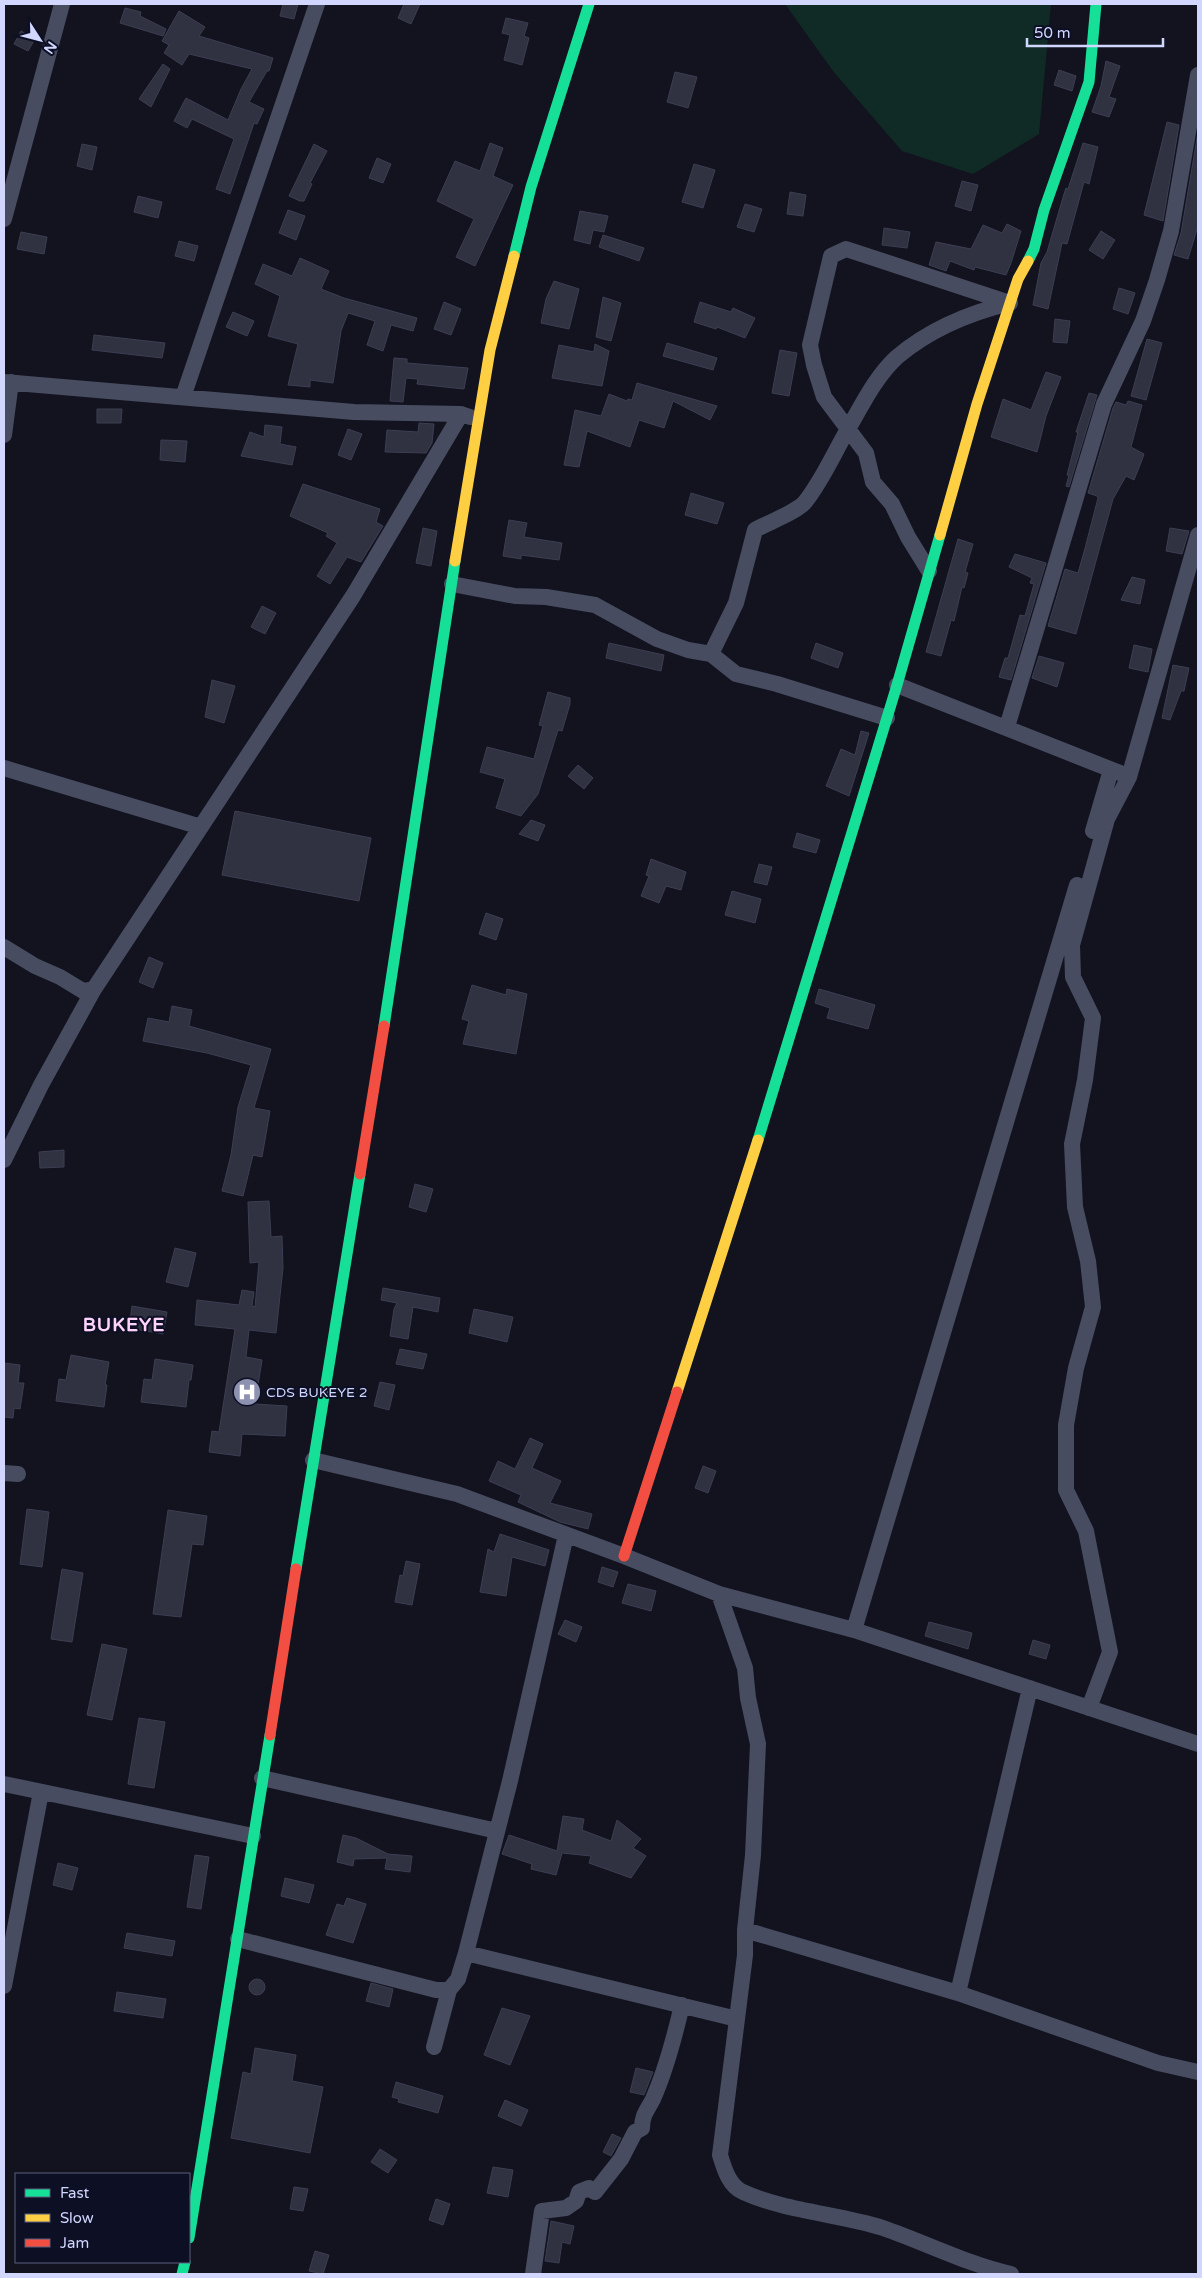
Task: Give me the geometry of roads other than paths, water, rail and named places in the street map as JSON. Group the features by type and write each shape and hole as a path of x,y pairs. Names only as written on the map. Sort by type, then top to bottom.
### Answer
{"main road":[{"path":"190,2232 452,584 460,523 469,417 490,350 532,187 589,4"},
{"path":"624,1556 741,1195 897,685 977,404 1018,278 1034,249 1044,210 1089,82 1096,4"}],"street":[{"path":"4,219 62,4"},
{"path":"183,397 317,4"},
{"path":"1007,728 1104,404 1143,322 1157,280 1171,232 1198,75"},
{"path":"929,571 908,537 892,504 873,482 866,453 824,398 810,346 831,256 846,249 1010,303"},
{"path":"711,654 736,603 755,530 804,504 872,387 897,358 927,336 954,320 976,311 1010,303"},
{"path":"4,435 8,382 354,412 469,417"},
{"path":"4,1160 41,1086 94,990 354,596 469,417"},
{"path":"1089,1708 1110,1652 1086,1531 1066,1490 1066,1425 1076,1368 1093,1307 1088,1261 1075,1207 1072,1144 1085,1080 1093,1018 1073,977 1072,946 1107,819 1129,777 1198,535"},
{"path":"452,584 515,596 546,597 595,605 657,639 688,650 711,654 736,674 778,684 887,718"},
{"path":"897,685 1129,777"},
{"path":"4,768 200,827"},
{"path":"854,1630 1111,770"},
{"path":"4,947 35,966 60,977 83,991 94,990"},
{"path":"313,1460 457,1494 624,1556 719,1594 854,1630 1198,1744"},
{"path":"434,2047 449,1990 458,1979 466,1954 497,1832 566,1535"},
{"path":"719,1594 745,1668 748,1698 758,1744 754,1855 745,1930 746,1955 720,2155 727,2176 741,2192 765,2200 882,2228 990,2272 1012,2274"},
{"path":"958,1993 1030,1688"},
{"path":"262,1778 497,1832"},
{"path":"4,1784 252,1836"},
{"path":"4,1986 41,1792"},
{"path":"745,1930 958,1993 1158,2063 1198,2072"},
{"path":"238,1938 436,1990 449,1990"},
{"path":"466,1954 737,2019"},
{"path":"533,2274 542,2211 566,2208 576,2201 579,2192 589,2188 595,2192 621,2160 635,2132 642,2128 642,2117 652,2100 677,2027 682,2005"}],"place":[{"name":"CDS BUKEYE 2","path":"247,1392"}],"district":[{"name":"BUKEYE","path":"124,1325"}]}
